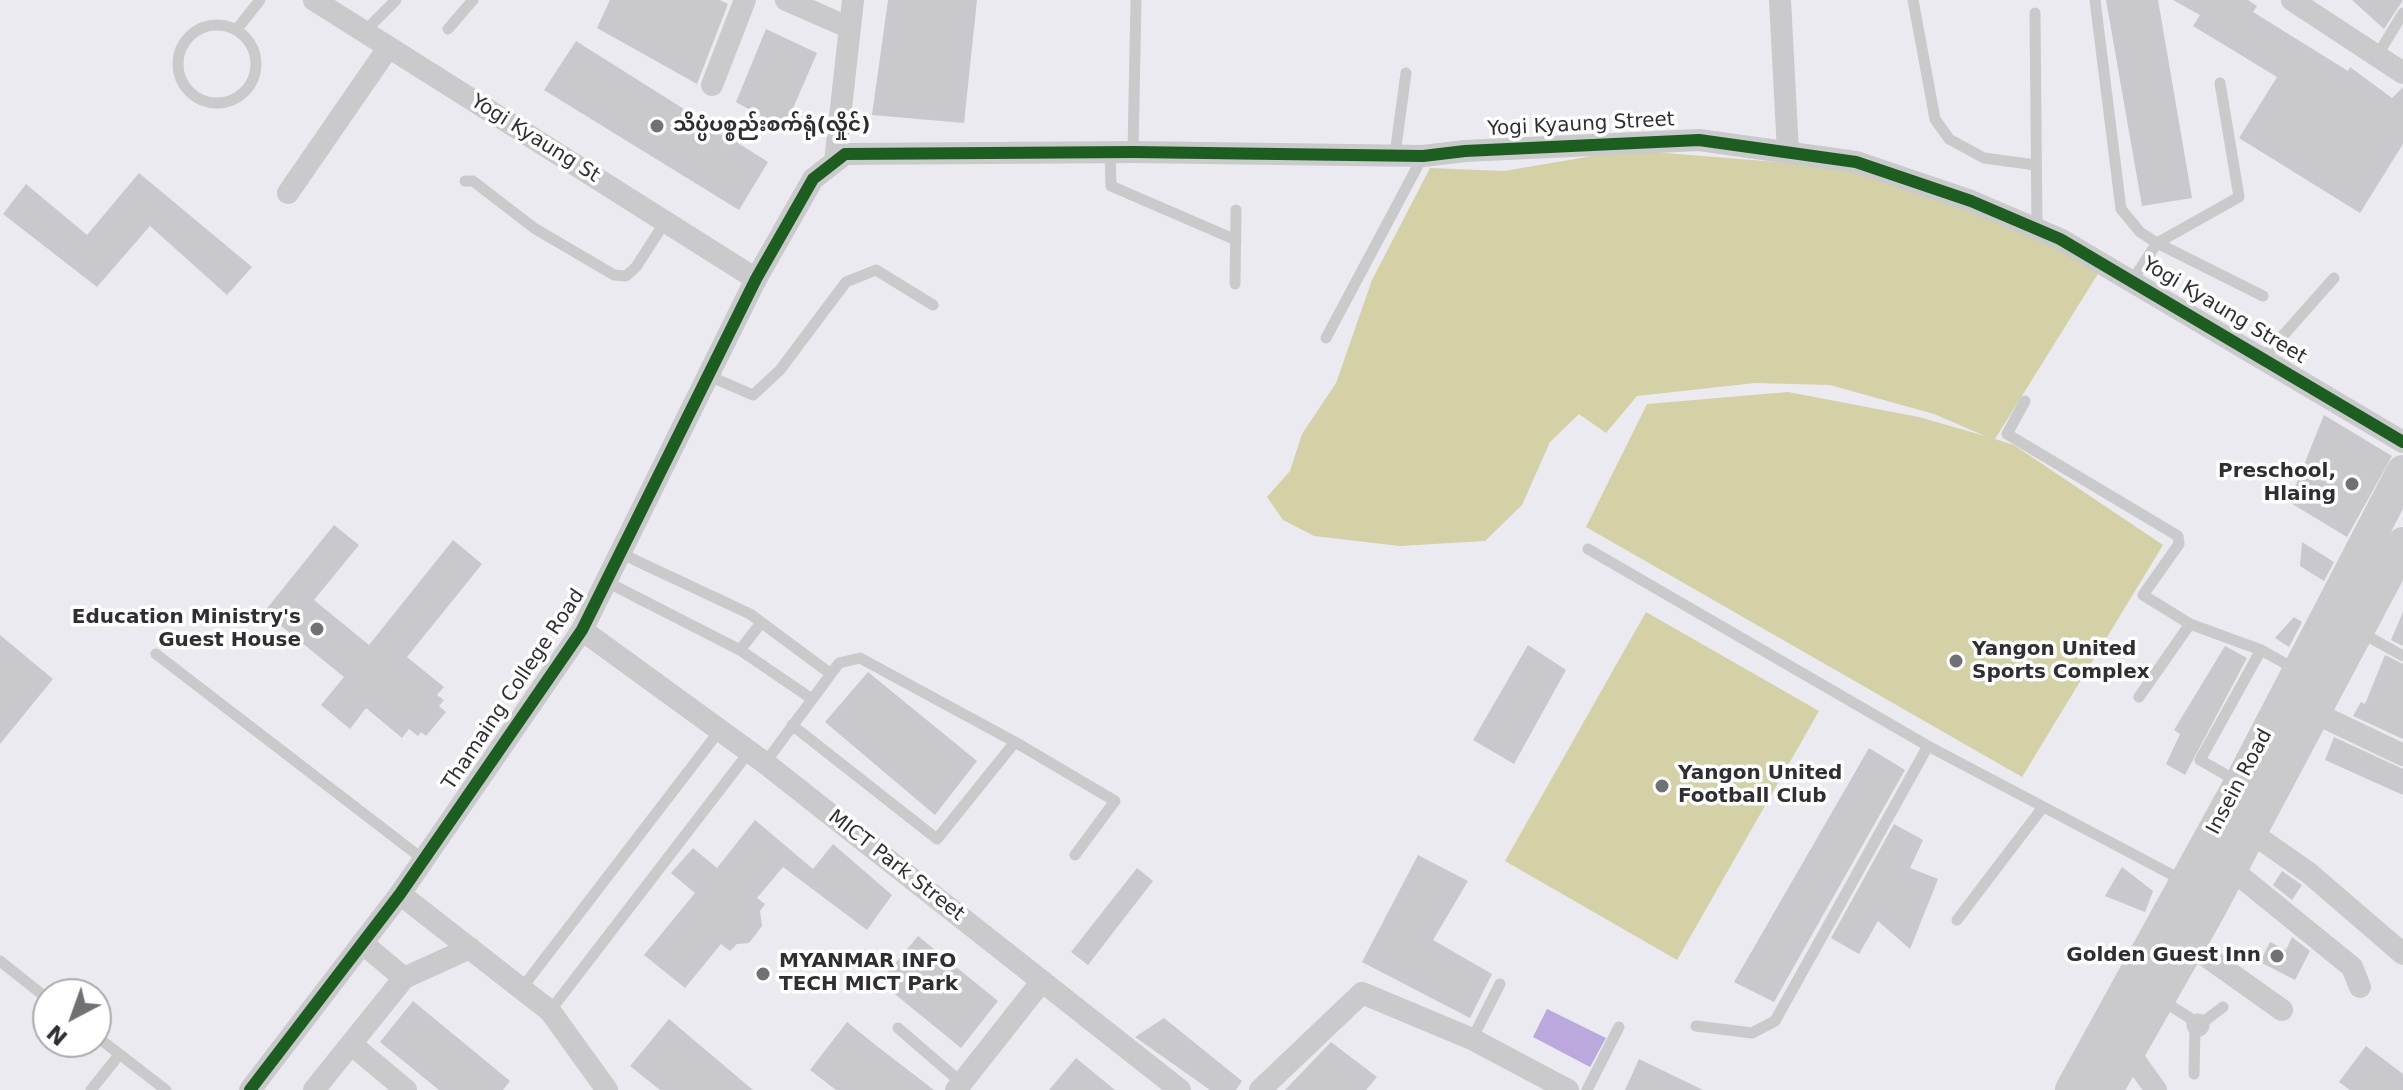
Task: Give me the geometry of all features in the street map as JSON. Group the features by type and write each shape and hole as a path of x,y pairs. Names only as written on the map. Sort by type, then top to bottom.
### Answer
{"main road":[{"name":"Insein Road","path":"2106,1090 2115,1045 2192,895 2235,842 2403,472"},
{"name":"Insein Road","path":"2235,842 2241,783 2305,692 2356,630 2403,544"},
{"name":"Insein Road","path":"2072,1090 2159,999 2189,944 2192,895"}],"street":[{"name":"Yogi Kyaung St","path":"314,0 756,279"},
{"path":"712,85 745,0"},
{"path":"786,0 850,28"},
{"path":"835,162 853,0"},
{"path":"1780,0 1788,152"},
{"path":"2292,0 2403,73"},
{"path":"288,193 388,48"},
{"name":"Yogi Kyaung Street","path":"756,279 813,179 845,154 1121,152 1423,156 1699,140 1856,162 1971,201 2037,229 2264,357 2403,442"},
{"name":"Thamaing College Road","path":"250,1090 400,894 582,630 756,279"},
{"name":"MICT Park Street","path":"582,630 757,758 1180,1090"},
{"path":"2305,692 2403,755"},
{"path":"2235,842 2309,873 2403,954"},
{"path":"2235,842 2352,967 2360,987"},
{"path":"400,894 550,1011 607,1090"},
{"path":"362,943 404,978"},
{"path":"2189,944 2282,1010"},
{"path":"314,1090 404,978 470,948"},
{"path":"962,1088 1042,981"},
{"path":"1260,1090 1362,993 1472,1039 1568,1090"},
{"path":"351,1044 406,1090"},
{"path":"2115,1045 2156,1090"}],"lane":[{"path":"237,29 260,0"},
{"path":"364,32 396,0"},
{"path":"448,29 473,0"},
{"path":"1136,0 1121,152 1111,186 1236,240"},
{"path":"1913,0 1935,119 1949,139 1984,158 2036,165"},
{"path":"2095,0 2121,209 2140,232 2157,243 2263,296"},
{"path":"2035,13 2037,229"},
{"path":"2376,57 2403,13"},
{"path":"218,24 237,29 251,42 257,60 254,79 243,94 226,102 207,102 190,93 180,77 178,58 185,40 199,28 218,24"},
{"path":"1395,154 1406,73"},
{"path":"2132,281 2157,243 2239,197 2220,83"},
{"path":"1326,338 1423,156"},
{"path":"465,181 473,181 534,228 614,275 626,276 636,267 665,222"},
{"path":"1235,284 1236,210"},
{"path":"709,376 753,395 780,370 846,282 876,270 933,305"},
{"path":"2264,357 2334,278"},
{"path":"2025,401 2007,434 2178,536 2179,544 2143,595 2190,624 2261,650 2305,692"},
{"path":"1588,549 2192,895"},
{"path":"622,554 750,614 831,674"},
{"path":"607,582 740,650 812,699"},
{"path":"740,650 761,623"},
{"path":"2139,697 2190,624"},
{"path":"2356,630 2403,656"},
{"path":"2241,783 2200,760 2261,650"},
{"path":"156,654 424,860"},
{"path":"550,1011 757,758 792,725 839,663 860,658 1015,742 1115,801 1075,855"},
{"path":"792,725 937,839 1015,742"},
{"path":"522,988 720,730"},
{"path":"1696,1026 1752,1033 1775,1021 1928,746"},
{"path":"1957,920 2043,807"},
{"path":"0,961 32,986"},
{"path":"1472,1039 1500,984"},
{"path":"2159,999 2197,1024"},
{"path":"2197,1024 2223,1007"},
{"path":"2194,1074 2197,1024"},
{"path":"1587,1090 1619,1027"},
{"path":"898,1028 962,1088"},
{"path":"112,1049 166,1090"},
{"path":"91,1090 119,1055"}],"shaded area":[{"path":"1628,150 1852,168 1988,216 2101,269 1995,439 2014,445 2163,545 2022,777 1586,527 1647,404 1788,392 1919,417 1985,436 1934,414 1830,385 1755,383 1637,396 1606,433 1579,414 1550,442 1522,505 1485,541 1400,546 1314,536 1283,520 1267,497 1290,471 1302,434 1336,383 1372,280 1430,168 1504,171"},
{"name":"Yangon United Football Club","path":"1646,612 1819,711 1677,960 1505,861"},
{"path":"1547,1009 1606,1038 1590,1067 1533,1037"}],"building":[{"path":"610,0 720,0 728,4 697,84 597,28"},
{"path":"888,0 977,0 964,123 872,115"},
{"path":"2106,0 2158,0 2192,198 2142,206"},
{"path":"2173,0 2248,0 2257,6 2253,12 2348,71 2350,67 2392,98 2403,87 2403,144 2360,213 2239,138 2277,77 2193,26 2200,15"},
{"path":"2352,0 2403,0 2384,29"},
{"path":"766,29 817,53 784,129 736,102"},
{"name":"သိပ္ပံပစ္စည်းစက်ရုံ(လှိုင်)","path":"576,41 768,162 739,210 544,90"},
{"path":"139,173 252,267 227,295 150,226 97,287 3,214 26,184 87,235"},
{"path":"2324,415 2392,456 2347,537 2289,502"},
{"name":"Education Ministry's Guest House","path":"334,525 359,545 314,600 369,645 453,540 482,564 407,657 444,687 437,695 444,700 439,706 446,712 426,736 421,732 418,736 409,729 402,738 366,708 350,729 321,705 344,677 264,612"},
{"path":"2302,542 2334,562 2324,581 2300,566"},
{"path":"2403,612 2403,646 2391,640"},
{"path":"2294,617 2302,622 2289,647 2275,638"},
{"path":"0,635 53,679 0,744"},
{"path":"1528,645 1566,670 1514,764 1473,740"},
{"path":"2225,646 2247,658 2185,775 2166,764 2180,734 2174,730"},
{"path":"2385,655 2403,664 2403,739 2353,716 2361,702 2365,704"},
{"path":"868,672 977,761 935,815 825,722"},
{"path":"2334,737 2403,769 2403,795 2325,760"},
{"path":"1869,748 1905,770 1774,1002 1734,982"},
{"path":"755,820 813,869 833,844 892,895 867,930 783,867 757,898 765,904 760,911 762,926 749,943 737,944 730,951 721,944 685,988 644,955 695,893 671,873 693,848 717,868"},
{"path":"1894,824 1923,840 1910,868 1938,879 1910,949 1878,921 1859,954 1831,938"},
{"path":"1418,855 1468,881 1433,940 1492,974 1470,1018 1362,962"},
{"path":"2122,867 2153,891 2145,912 2105,896"},
{"path":"1137,868 1153,881 1088,965 1071,952"},
{"path":"2282,871 2302,885 2292,900 2273,885"},
{"path":"918,936 998,1001 961,1048 880,982"},
{"path":"2292,937 2310,951 2295,980 2260,962 2270,942 2286,950"},
{"path":"413,1001 510,1081 503,1090 439,1090 380,1042"},
{"path":"1164,1018 1242,1081 1236,1090 1210,1090 1135,1037"},
{"path":"669,1019 753,1090 660,1090 630,1066"},
{"path":"847,1022 934,1090 836,1090 810,1070"},
{"path":"1331,1042 1377,1077 1366,1090 1285,1090"},
{"path":"2366,1046 2403,1074 2403,1090 2350,1090 2339,1082"},
{"path":"1076,1058 1115,1090 1049,1090"},
{"path":"1639,1059 1703,1090 1625,1090"}],"cycle path":[{"path":"250,1090 400,894 582,630 756,279 813,179 845,154 1133,152 1423,156 1465,151 1699,140 1856,162 1971,201 2060,239 2403,442"}],"place":[{"name":"သိပ္ပံပစ္စည်းစက်ရုံ(လှိုင်)","path":"657,126"},
{"name":"Preschool, Hlaing","path":"2352,484"},
{"name":"Education Ministry's Guest House","path":"317,629"},
{"name":"Yangon United Sports Complex","path":"1956,661"},
{"name":"Yangon United Football Club","path":"1662,786"},
{"name":"Golden Guest Inn","path":"2277,956"},
{"name":"MYANMAR INFO TECH MICT Park","path":"763,974"}]}
